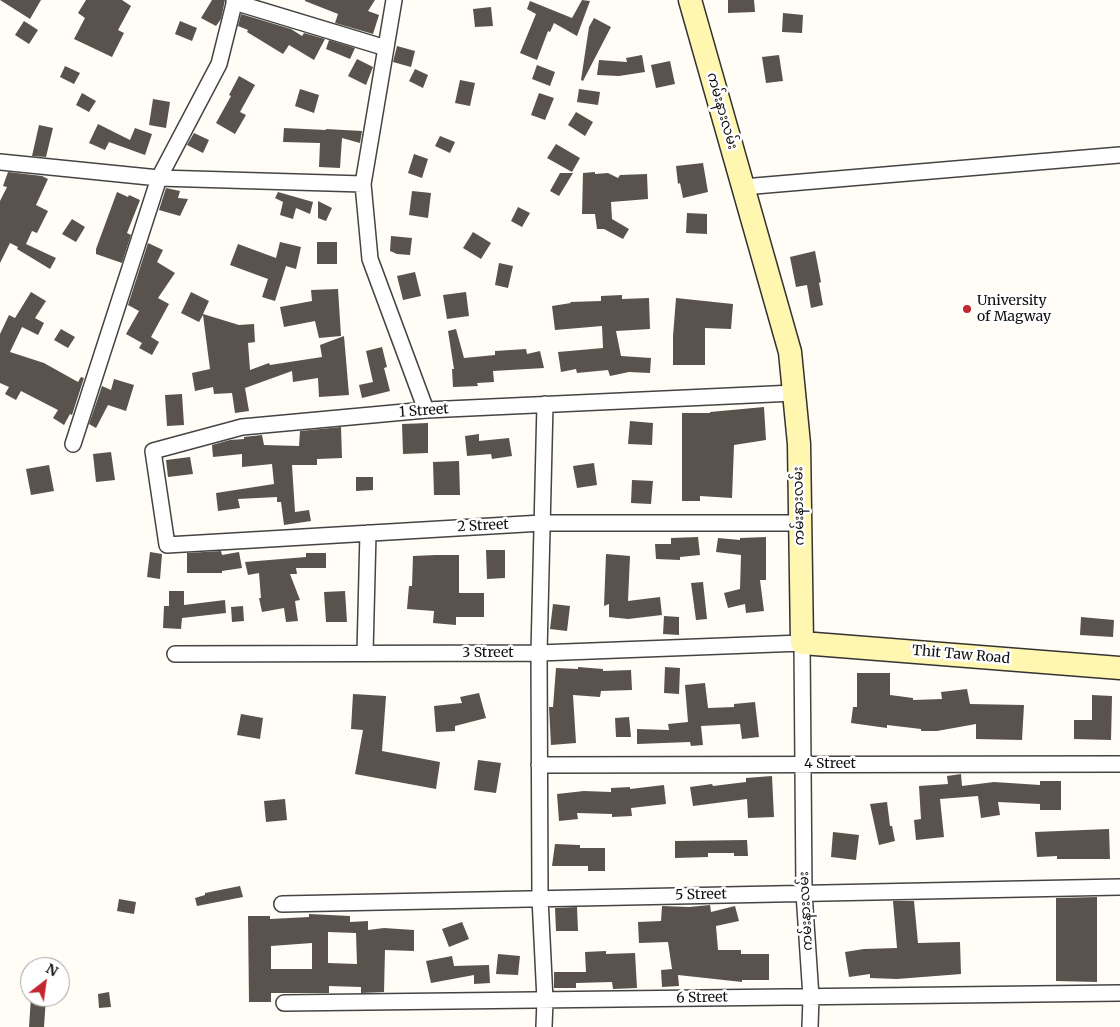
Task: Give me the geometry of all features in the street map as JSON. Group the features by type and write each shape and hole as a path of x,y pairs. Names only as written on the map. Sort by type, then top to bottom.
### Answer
{"street":[{"path":"394,0 363,184 370,259 426,410"},
{"name":"ကမ်းနားလမ်း","path":"690,0 790,352 799,444 804,893 810,1027"},
{"path":"73,444 160,178 219,64 235,1 386,48"},
{"path":"743,187 1120,155"},
{"path":"0,162 160,178 363,184"},
{"name":"1 Street","path":"167,545 153,451 242,427 426,410 794,393"},
{"path":"544,404 539,653 540,898 544,1027"},
{"name":"2 Street","path":"167,545 542,523 799,523"},
{"path":"365,653 368,533"},
{"name":"3 Street","path":"175,654 539,653 802,643"},
{"name":"Thit Taw Road","path":"802,643 1120,668"},
{"name":"4 Street","path":"539,765 1120,764"},
{"name":"5 Street","path":"282,904 1120,887"},
{"name":"6 Street","path":"284,1004 1120,994"}],"building":[{"path":"0,0 41,0 30,19"},
{"path":"86,0 122,0 131,6 118,30 124,33 112,57 74,39 85,18 78,13"},
{"path":"212,0 225,0 221,19 216,26 201,18"},
{"path":"305,0 375,0 368,11 379,15 373,34 335,23 338,14"},
{"path":"582,0 590,1 577,36 554,23 550,32 548,31 537,60 520,53 536,14 527,9 530,1 572,18"},
{"path":"728,0 754,0 755,12 728,13"},
{"path":"491,7 493,26 475,27 473,9"},
{"path":"783,13 803,15 802,33 782,32"},
{"path":"241,14 291,29 302,36 304,33 325,39 314,60 289,45 283,54 247,32 248,30 238,26"},
{"path":"594,18 611,27 583,81 581,80 589,27"},
{"path":"24,21 38,30 29,44 15,35"},
{"path":"180,21 197,28 192,41 175,34"},
{"path":"329,40 355,48 350,59 326,49"},
{"path":"397,46 415,51 411,67 393,62"},
{"path":"642,55 645,72 619,76 597,75 599,60 627,62 626,58"},
{"path":"779,55 783,81 766,83 762,57"},
{"path":"357,59 373,67 366,85 348,76"},
{"path":"670,61 675,84 656,88 651,65"},
{"path":"537,65 555,72 550,86 532,79"},
{"path":"65,66 80,73 74,84 60,77"},
{"path":"415,69 428,75 423,88 409,81"},
{"path":"239,76 255,85 240,112 246,115 235,134 216,123 231,96 229,95"},
{"path":"460,80 475,83 470,106 455,103"},
{"path":"300,89 319,95 314,113 295,106"},
{"path":"579,89 600,92 598,105 577,102"},
{"path":"82,93 96,101 89,112 76,105"},
{"path":"539,93 554,98 545,120 531,115"},
{"path":"153,99 170,102 166,128 149,125"},
{"path":"576,112 593,122 585,136 568,125"},
{"path":"98,124 130,140 135,128 152,134 145,155 109,142 105,150 89,143"},
{"path":"39,125 53,128 46,157 32,156"},
{"path":"284,128 362,131 360,143 342,138 340,168 319,167 320,143 283,142"},
{"path":"194,133 209,140 203,153 187,145"},
{"path":"440,136 455,142 450,153 435,146"},
{"path":"556,144 580,158 572,172 547,158"},
{"path":"414,154 428,159 422,178 408,173"},
{"path":"703,163 708,192 683,198 680,183 678,184 676,166"},
{"path":"8,172 42,176 48,179 36,205 48,211 37,233 32,231 26,244 56,258 50,269 10,243 0,263 0,201 7,187 3,186"},
{"path":"595,172 595,174 608,173 618,178 620,175 647,174 648,199 611,202 612,219 629,229 623,239 604,229 597,229 595,214 582,214 583,173"},
{"path":"560,173 573,173 559,196 550,191"},
{"path":"166,188 180,191 178,198 188,199 180,216 159,210"},
{"path":"412,191 431,193 428,218 409,215"},
{"path":"117,192 140,200 127,233 131,235 122,263 96,254 96,249"},
{"path":"278,192 313,202 310,214 296,208 293,219 280,215 283,202 275,198"},
{"path":"318,201 332,208 326,221 318,218"},
{"path":"518,207 530,213 522,227 511,221"},
{"path":"687,213 707,214 707,234 686,233"},
{"path":"72,219 85,227 76,242 62,234"},
{"path":"473,232 491,243 481,259 463,248"},
{"path":"391,236 412,238 410,255 397,254 390,251"},
{"path":"280,242 301,247 296,269 286,266 275,301 262,297 268,279 230,265 238,244 276,258"},
{"path":"317,242 337,242 337,264 317,264"},
{"path":"148,243 163,250 157,262 175,273 158,298 169,304 151,337 159,342 152,355 139,348 142,343 126,334 139,311 128,305"},
{"path":"815,251 823,305 811,308 807,285 796,287 790,257"},
{"path":"499,263 513,266 508,288 495,285"},
{"path":"415,272 421,296 403,300 397,276"},
{"path":"338,289 341,336 319,338 315,321 284,327 280,307 312,301 311,290"},
{"path":"31,292 46,301 35,318 44,323 38,335 22,327 10,352 44,363 78,382 81,377 84,378 72,415 70,414 64,425 53,418 58,410 21,391 16,400 5,394 9,387 0,383 0,334 9,315 15,318"},
{"path":"191,292 209,301 203,314 239,325 254,324 255,342 248,343 250,370 269,363 270,365 322,357 320,345 344,336 349,395 319,397 318,378 293,382 292,371 245,388 249,411 235,413 232,393 214,394 213,387 195,391 192,373 210,369 203,315 199,322 181,313"},
{"path":"466,292 469,316 447,319 443,295"},
{"path":"622,295 622,299 649,298 650,329 616,331 621,356 651,358 650,373 629,372 610,376 608,370 577,373 576,369 561,372 558,352 603,348 602,326 555,330 552,306 570,302 601,301 601,296"},
{"path":"676,298 733,304 731,329 705,328 705,365 673,365"},
{"path":"61,329 75,337 68,348 54,340"},
{"path":"456,329 464,358 495,355 495,351 526,349 527,354 540,351 544,368 493,371 494,382 477,383 478,386 453,387 452,369 454,369 448,331"},
{"path":"382,347 387,367 384,368 390,391 362,398 359,385 373,382 366,351"},
{"path":"114,379 134,385 126,411 108,405 96,428 89,424 102,386 111,390"},
{"path":"182,394 184,425 167,426 165,395"},
{"path":"764,407 766,440 734,445 732,498 700,496 700,501 682,501 682,413 710,413"},
{"path":"630,421 653,423 652,445 628,444"},
{"path":"428,423 428,453 403,454 402,424"},
{"path":"341,427 342,458 317,459 317,465 292,465 295,512 309,510 311,521 284,525 281,502 277,502 277,497 238,499 240,508 218,511 216,493 274,484 272,464 242,467 242,454 213,457 212,445 230,440 244,439 244,437 262,435 264,445 299,446 300,431"},
{"path":"479,434 479,441 509,438 512,456 492,459 491,454 467,456 465,436"},
{"path":"111,452 115,480 96,482 93,454"},
{"path":"190,457 193,474 168,477 166,460"},
{"path":"459,461 460,495 434,495 433,462"},
{"path":"594,463 597,485 577,488 573,466"},
{"path":"49,465 54,491 31,495 26,469"},
{"path":"356,477 373,477 373,490 356,491"},
{"path":"632,480 653,481 651,504 631,503"},
{"path":"698,537 700,555 680,557 680,560 656,559 655,544 671,544 671,538"},
{"path":"766,537 766,580 760,580 764,611 746,613 745,604 728,608 724,593 740,589 741,555 716,552 718,538 740,540 740,538"},
{"path":"486,550 505,550 505,578 487,579"},
{"path":"221,551 222,555 239,552 242,568 222,571 222,573 187,573 187,553"},
{"path":"150,552 162,554 160,579 147,577"},
{"path":"306,553 326,553 326,568 296,568 297,574 290,574 300,600 295,601 298,621 286,622 284,608 262,612 259,598 261,598 259,573 248,575 245,562 306,557"},
{"path":"606,554 630,556 628,601 660,597 662,615 628,619 609,617 609,604 604,606"},
{"path":"459,555 459,593 484,593 484,617 456,617 456,625 433,623 434,611 407,609 409,586 412,586 413,556"},
{"path":"703,582 707,619 696,620 691,583"},
{"path":"169,591 184,591 184,605 225,600 226,613 182,618 181,629 163,628 164,606 169,606"},
{"path":"345,591 347,622 326,622 324,592"},
{"path":"553,604 570,606 567,631 550,629"},
{"path":"243,606 244,621 232,622 231,607"},
{"path":"664,616 679,617 679,635 663,634"},
{"path":"1081,617 1114,620 1113,637 1080,635"},
{"path":"578,667 603,669 603,671 631,670 632,690 601,691 600,697 573,695 576,743 551,745 549,707 553,707 556,668 578,669"},
{"path":"665,667 680,668 679,694 664,693"},
{"path":"857,673 890,673 890,695 913,698 913,700 942,699 941,692 967,689 970,704 1024,705 1022,740 976,739 976,724 937,731 921,731 921,729 887,725 887,728 851,723 853,707 857,707"},
{"path":"705,683 708,708 734,707 734,704 755,702 759,737 742,739 740,724 701,726 703,745 691,746 690,742 637,744 637,729 669,730 668,724 688,722 685,685"},
{"path":"479,693 486,718 455,726 455,731 436,732 434,706 462,703 460,697"},
{"path":"353,694 386,696 382,751 440,762 436,789 355,774 363,730 351,729"},
{"path":"1092,695 1112,696 1111,740 1074,739 1074,720 1092,720"},
{"path":"241,714 263,718 260,739 237,735"},
{"path":"629,717 631,737 616,737 615,718"},
{"path":"478,760 501,763 496,793 474,790"},
{"path":"961,774 962,786 994,782 1040,785 1040,781 1061,781 1061,810 1040,810 1040,804 998,802 1000,815 981,818 978,796 940,799 944,837 916,840 914,820 921,819 919,786 948,784 947,776"},
{"path":"772,776 774,817 748,818 747,799 693,806 690,787 746,782 746,778"},
{"path":"664,785 666,804 631,808 632,816 612,817 612,814 577,813 578,819 559,821 557,794 584,791 611,792 611,788 630,787 630,789"},
{"path":"285,799 287,820 266,822 264,801"},
{"path":"887,802 890,826 892,826 895,841 879,845 870,804"},
{"path":"1109,829 1110,859 1057,859 1057,856 1037,857 1035,832"},
{"path":"833,832 859,835 856,860 831,857"},
{"path":"747,840 748,856 734,856 734,853 708,853 708,857 675,858 675,841"},
{"path":"555,844 580,845 580,848 605,848 605,871 588,871 588,866 552,866"},
{"path":"240,886 243,897 197,906 195,898 205,895 205,893"},
{"path":"1097,897 1097,982 1056,981 1056,898"},
{"path":"119,899 136,902 134,914 117,911"},
{"path":"893,901 914,901 918,943 960,942 961,974 897,979 870,978 870,974 849,977 845,952 864,949 897,948"},
{"path":"710,905 711,912 735,906 739,921 716,926 718,950 741,950 741,954 769,954 769,980 742,980 742,982 678,975 679,986 662,987 661,970 672,969 668,942 639,943 638,922 661,921 662,906 689,907"},
{"path":"577,907 578,931 556,931 555,908"},
{"path":"309,914 350,916 350,922 368,921 368,930 384,928 414,930 414,951 385,950 384,992 361,993 361,987 329,986 329,993 271,993 271,1002 249,1002 248,916 270,916 270,919 309,917","holes":["328,932 356,933 357,964 328,963","312,943 312,969 271,969 271,946"]},
{"path":"462,922 469,939 449,947 442,929"},
{"path":"606,951 606,954 635,953 637,988 613,989 612,982 576,983 576,988 554,988 554,972 586,972 585,952"},
{"path":"498,954 520,956 518,975 496,974"},
{"path":"452,956 454,966 489,965 490,983 474,984 474,975 431,983 426,961"},
{"path":"109,992 111,1007 99,1008 98,994"},
{"path":"30,1007 45,1007 44,1027 29,1027"}],"place":[{"name":"University of Magway","path":"967,309"}]}
